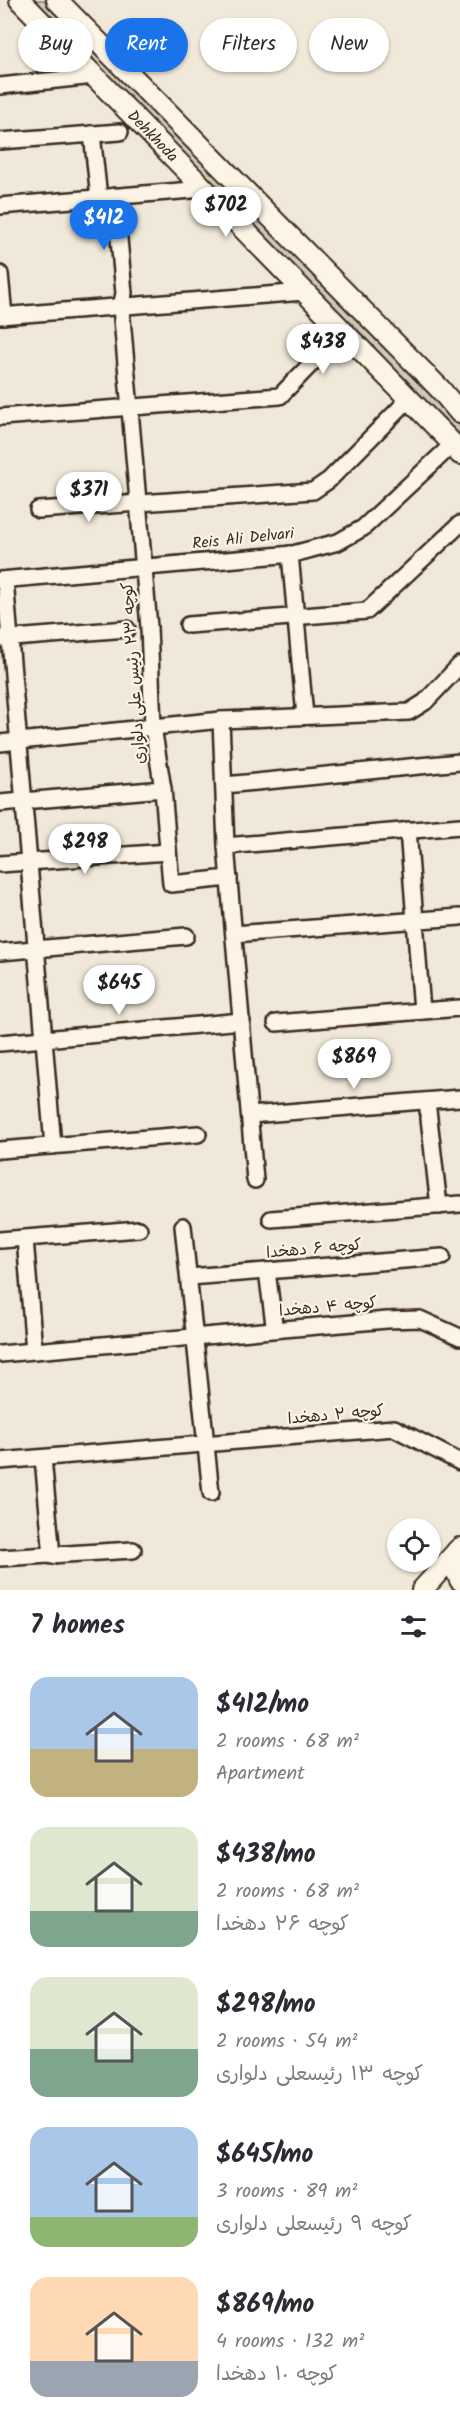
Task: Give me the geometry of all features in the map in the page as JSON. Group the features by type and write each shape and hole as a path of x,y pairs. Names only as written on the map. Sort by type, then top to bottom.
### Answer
{"main road":[{"name":"Dehkhoda","path":"20,0 457,449"},
{"name":"Dehkhoda","path":"57,0 440,389 460,413"},
{"path":"440,389 460,408"},
{"path":"458,1550 454,1565 460,1580"},
{"path":"422,1590 458,1550"}],"street":[{"path":"0,86 94,76"},
{"path":"0,141 120,132"},
{"path":"92,134 99,198"},
{"path":"0,206 204,189"},
{"name":"کوچه ۲۳ رئیس علی دلواری","path":"115,196 124,293 121,307 144,567 153,727 163,789 171,884 229,878"},
{"path":"0,274 2,316 304,292"},
{"path":"0,417 280,396 343,331"},
{"path":"38,510 313,491 329,480 409,399"},
{"name":"Reis Ali Delvari","path":"2,580 290,554 338,542 363,528 457,449"},
{"path":"188,625 367,611 460,524"},
{"path":"290,554 305,717"},
{"path":"2,580 5,639 19,742 53,1146"},
{"path":"5,639 127,629"},
{"path":"0,743 221,720 409,712 424,702 460,665"},
{"path":"221,720 226,846 255,1180"},
{"path":"225,785 460,762"},
{"path":"0,803 163,789"},
{"path":"226,846 460,826"},
{"path":"408,830 422,1011"},
{"path":"0,864 168,852"},
{"path":"234,934 460,916"},
{"path":"0,952 186,936"},
{"path":"276,1023 460,1008"},
{"path":"0,1043 242,1021"},
{"path":"250,1115 460,1098"},
{"path":"428,1101 439,1206"},
{"path":"0,1150 198,1134"},
{"path":"271,1219 460,1204"},
{"path":"183,1226 211,1493"},
{"path":"0,1240 139,1229"},
{"path":"25,1238 34,1351"},
{"name":"کوچه ۶ دهخدا","path":"189,1277 442,1257"},
{"path":"267,1271 274,1324"},
{"name":"کوچه ۴ دهخدا","path":"0,1354 420,1319 460,1337"},
{"name":"کوچه ۲ دهخدا","path":"0,1461 394,1428 460,1462"},
{"path":"43,1458 52,1556"},
{"path":"0,1558 133,1550"}],"shaded area":[{"path":"29,0 44,0 62,18 47,18"},
{"path":"93,50 105,62 105,72 114,72 449,414 460,426 460,442 93,66"}]}
